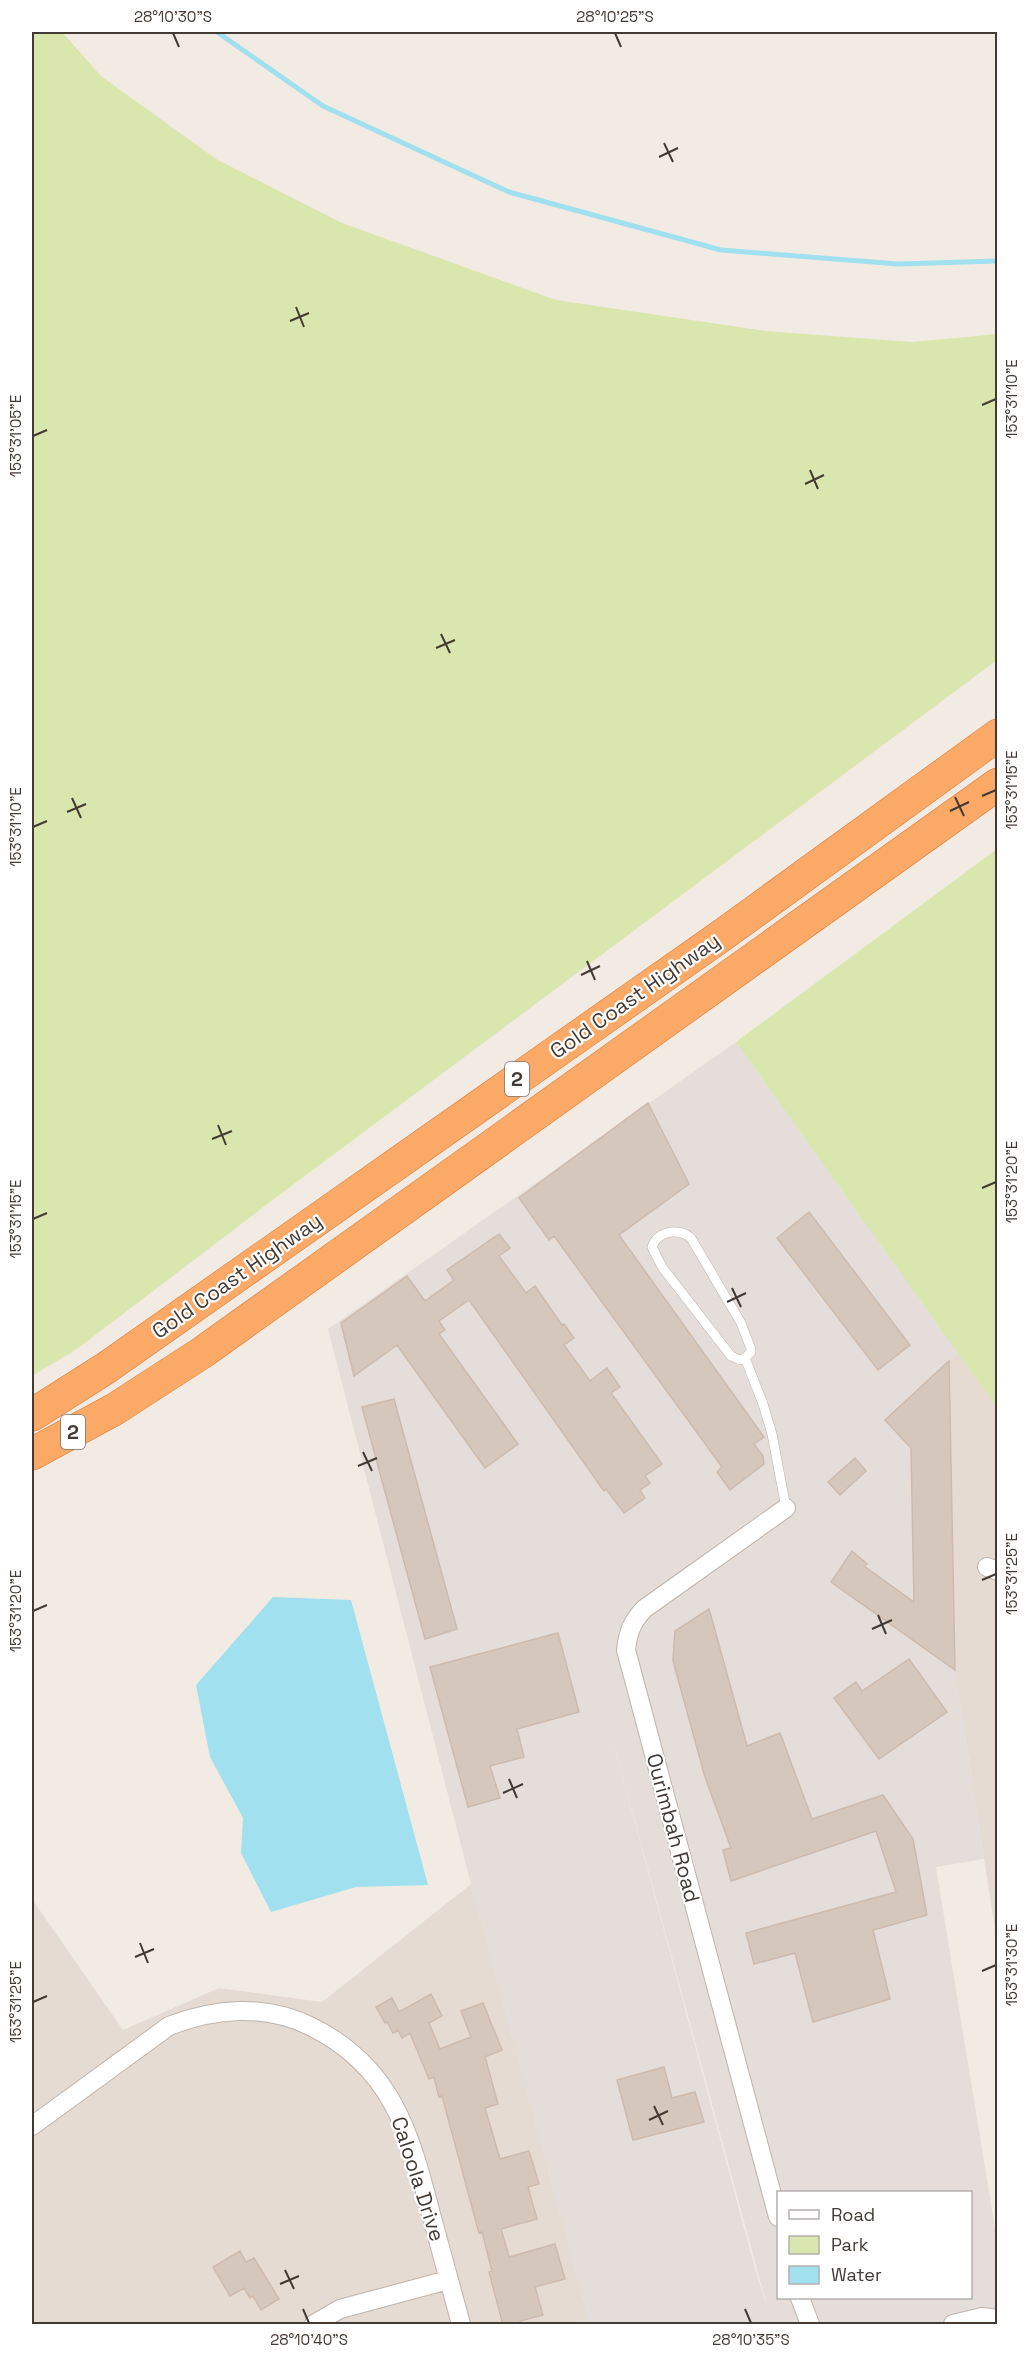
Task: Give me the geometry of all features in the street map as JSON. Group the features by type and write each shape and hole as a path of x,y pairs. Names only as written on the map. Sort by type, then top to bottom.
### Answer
{"highway":[{"name":"Gold Coast Highway","path":"32,1415 106,1368 702,950 998,735"},
{"name":"Gold Coast Highway","path":"32,1454 115,1409 203,1352 998,784"}],"street":[{"name":"Ourimbah Road","path":"777,2213 626,1650 628,1633 635,1619 644,1609 786,1508"},
{"name":"Caloola Drive","path":"32,2126 169,2026 187,2019 234,2011 274,2012 300,2021 323,2032 359,2058 391,2099 420,2171 460,2325"},
{"path":"314,2325 340,2309 448,2280"},
{"path":"800,2299 810,2325"},
{"path":"953,2325 982,2317 998,2319"}],"lane":[{"path":"675,1231 684,1232 691,1238 747,1337 751,1352 745,1358 740,1360 731,1356 662,1267 652,1247 658,1237 675,1231"},
{"path":"745,1358 772,1434 786,1508"}],"shaded area":[{"path":"736,1042 958,1353 949,1361 955,1670 984,1859 936,1867 997,2241 997,2324 590,2324 471,1884 328,1329","holes":["600,1693 766,2302 757,2276"]},
{"path":"958,1353 997,1408 997,1943 955,1670 949,1361"},
{"path":"471,1884 590,2324 32,2324 32,1899 123,2030 219,1988 322,2002"}],"green space":[{"path":"32,32 62,32 101,76 216,159 342,223 556,300 765,331 912,342 998,334 997,660 278,1196 77,1349 32,1376"},
{"path":"997,849 997,1408 736,1042"}],"water":[{"path":"273,1597 351,1600 428,1885 356,1887 271,1912 241,1853 243,1818 210,1757 196,1685"}],"building":[{"path":"648,1103 689,1184 619,1235 764,1437 754,1444 763,1456 764,1464 730,1490 717,1472 722,1467 554,1236 549,1240 519,1198"},
{"path":"809,1212 910,1345 878,1370 777,1238"},
{"path":"499,1234 510,1248 499,1256 526,1293 535,1286 562,1325 564,1324 574,1338 564,1345 590,1381 607,1368 620,1387 611,1393 662,1464 645,1476 650,1483 640,1490 645,1498 624,1513 606,1489 604,1491 469,1300 439,1321 445,1330 439,1334 518,1444 485,1468 397,1345 354,1376 341,1323 407,1276 425,1301 454,1280 447,1270"},
{"path":"949,1361 955,1670 831,1582 852,1551 867,1564 864,1566 914,1602 911,1448 885,1420"},
{"path":"394,1399 457,1629 425,1639 362,1407"},
{"path":"855,1458 866,1471 840,1495 828,1482"},
{"path":"709,1609 747,1746 780,1733 812,1819 883,1795 913,1839 927,1915 873,1930 890,1999 813,2022 795,1953 754,1964 746,1933 896,1892 876,1831 731,1881 723,1850 731,1848 705,1777 673,1661 675,1631"},
{"path":"558,1633 579,1712 517,1729 524,1757 490,1766 500,1798 468,1807 430,1667"},
{"path":"909,1659 947,1712 879,1759 834,1698 856,1682 862,1691"},
{"path":"431,1994 442,2016 429,2023 440,2049 471,2037 461,2011 483,2003 502,2050 485,2057 498,2104 485,2108 500,2159 529,2151 539,2184 528,2187 537,2219 501,2229 509,2257 555,2244 565,2279 535,2287 543,2315 520,2321 521,2325 503,2325 489,2272 492,2271 482,2232 479,2233 442,2096 439,2097 434,2077 429,2079 410,2033 402,2038 398,2030 393,2033 376,2007 392,1998 399,2012"},
{"path":"664,2067 672,2098 695,2092 704,2122 633,2140 617,2080"},
{"path":"240,2251 246,2262 254,2258 279,2299 261,2310 253,2296 250,2298 244,2288 230,2296 213,2267"}],"waterway":[{"path":"217,32 323,106 509,192 721,250 898,264 998,261"}]}
